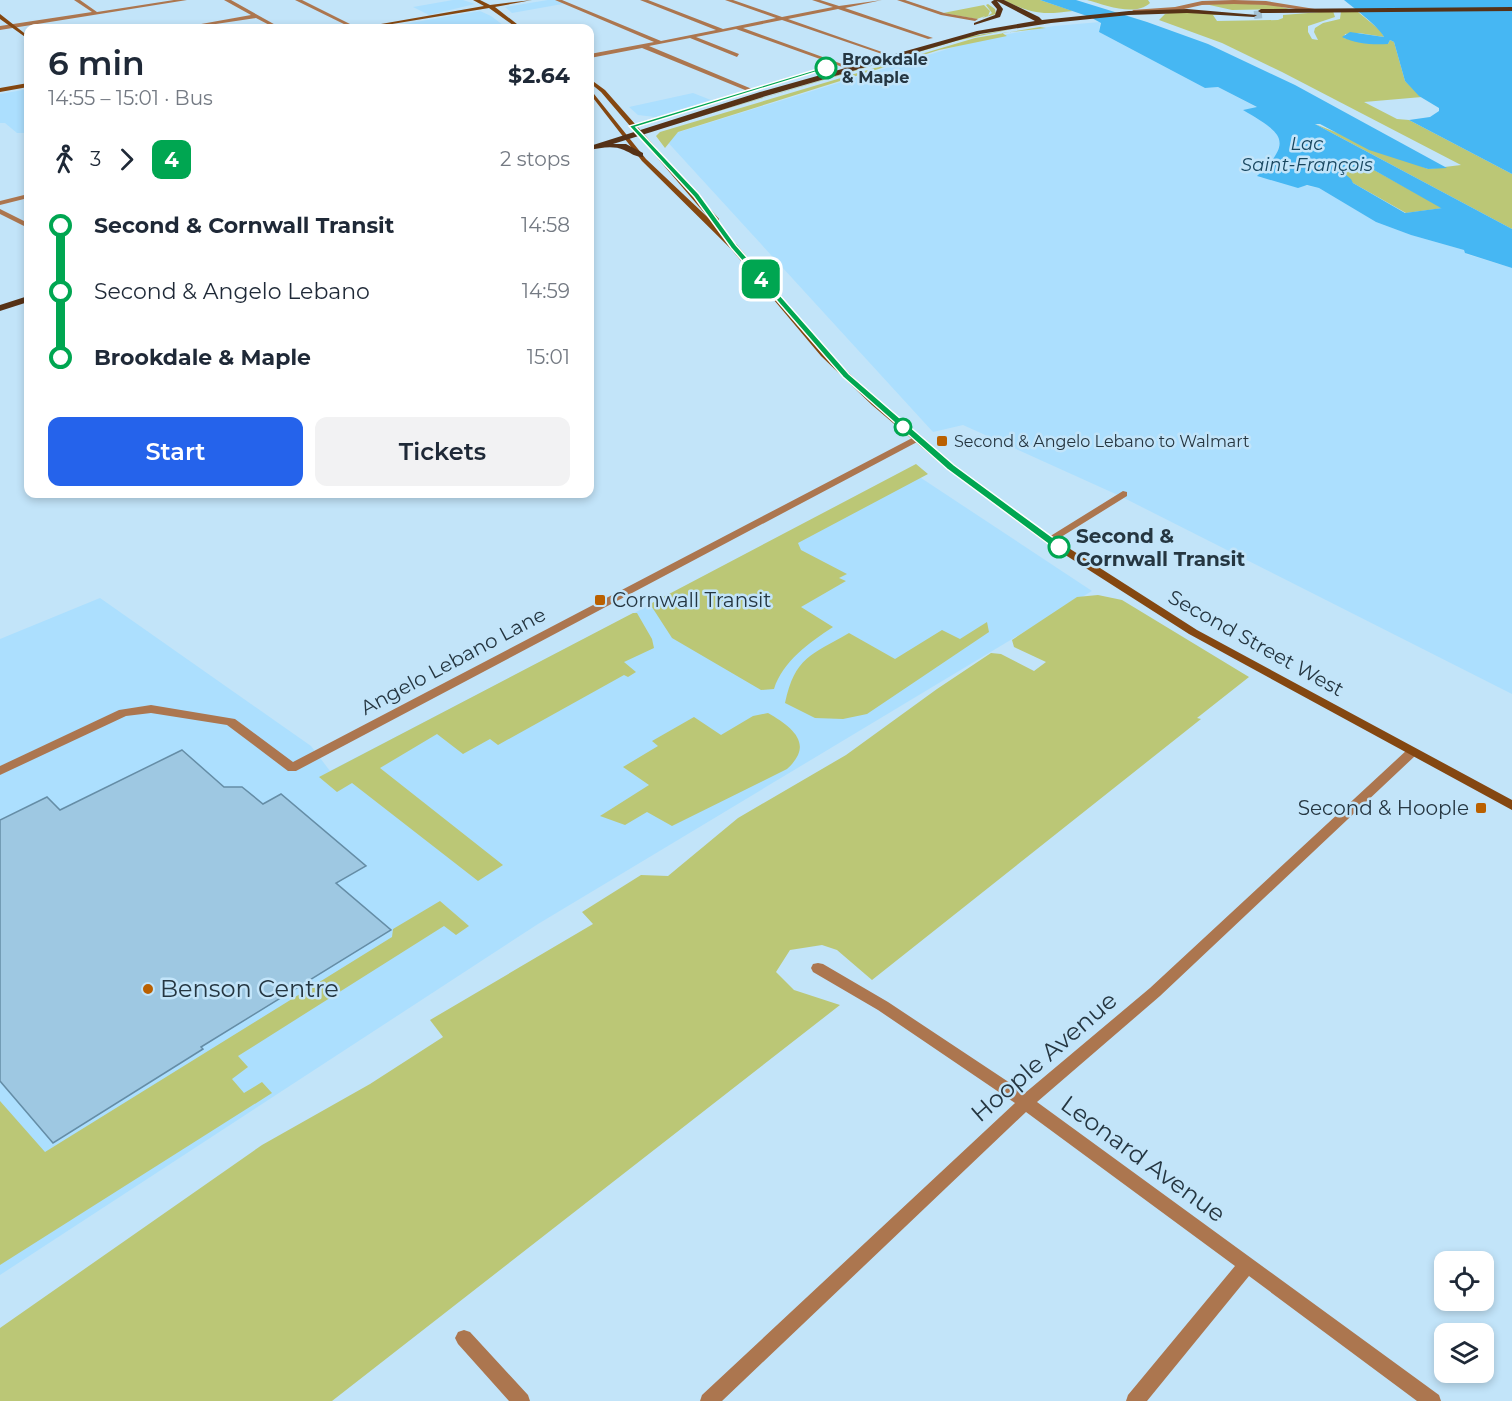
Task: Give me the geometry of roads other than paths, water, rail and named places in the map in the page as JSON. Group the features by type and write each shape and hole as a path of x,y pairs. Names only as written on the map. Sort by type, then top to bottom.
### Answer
{"main road":[{"path":"476,0 514,24"},
{"path":"386,24 529,0"},
{"path":"994,1 1000,9 998,16"},
{"path":"994,1 1028,19"},
{"path":"994,1 1038,20"},
{"path":"594,146 623,133 750,90 942,35 1028,19 1082,17 1132,11 1154,7 1159,1 1171,10"},
{"path":"635,129 967,35 1038,20 1121,10 1252,13 1217,9 1197,2"},
{"path":"1326,10 1263,13 1315,10 1512,9"},
{"path":"0,16 24,35"},
{"path":"975,19 998,16"},
{"path":"942,35 998,16"},
{"name":"Second Street West","path":"594,84 603,91 696,195 734,247 824,354 916,439 1049,540 1193,632 1512,806"},
{"path":"0,90 24,86"},
{"name":"Second Street West","path":"594,96 640,155 734,247"},
{"path":"594,138 623,133"},
{"path":"594,148 619,146 640,155"},
{"path":"0,298 24,291"},
{"path":"0,308 24,300"}],"street":[{"path":"77,0 96,14"},
{"path":"27,24 184,0"},
{"path":"227,0 271,24"},
{"path":"298,0 347,24"},
{"path":"558,0 660,42"},
{"path":"643,0 722,30"},
{"path":"728,0 879,53"},
{"path":"815,0 930,38"},
{"path":"594,55 879,0"},
{"path":"900,0 955,17 975,19"},
{"path":"1237,0 1315,10"},
{"path":"1171,10 1197,2 1259,2"},
{"path":"207,24 257,16"},
{"path":"0,28 24,24"},
{"path":"736,27 850,68"},
{"path":"689,37 737,55"},
{"path":"643,46 750,90"},
{"path":"0,203 24,197"},
{"path":"0,211 24,224"},
{"name":"Angelo Lebano Lane","path":"0,771 123,713 151,709 231,722 292,768 916,439"},
{"path":"1049,540 1123,494"},
{"name":"Hoople Avenue","path":"709,1401 1026,1102 1155,992 1412,752"},
{"name":"Leonard Avenue","path":"818,968 883,1006 1026,1102 1432,1401"},
{"path":"1135,1401 1247,1265"},
{"path":"464,1338 521,1401"}],"water":[{"name":"Lac Saint-François","path":"1040,0 1076,0 1208,44 1295,85 1447,168 1428,169 1369,150 1320,124 1315,124 1512,229 1512,268 1376,222 1319,188 1307,185 1298,188 1257,176 1269,164 1279,145 1274,131 1243,110 1257,107 1218,87 1205,88 1099,32 1101,23","holes":["1365,165 1441,208 1405,213 1353,183 1339,169"]},
{"name":"Lac Saint-François","path":"1344,0 1512,0 1512,174 1409,120 1430,117 1439,111 1439,108 1419,96 1405,81 1394,42 1390,40 1388,44 1371,44 1342,37 1350,32 1384,37 1372,23"}],"tunnel":[{"path":"1254,15 1265,14"}],"place":[{"name":"Brookdale & Maple","path":"826,68"},
{"name":"Second & Angelo Lebano to Walmart","path":"942,441"},
{"name":"Second & Cornwall Transit","path":"1059,547"},
{"name":"Cornwall Transit","path":"600,600"},
{"name":"Second & Hoople","path":"1481,808"},
{"name":"Benson Centre","path":"148,989"}]}
